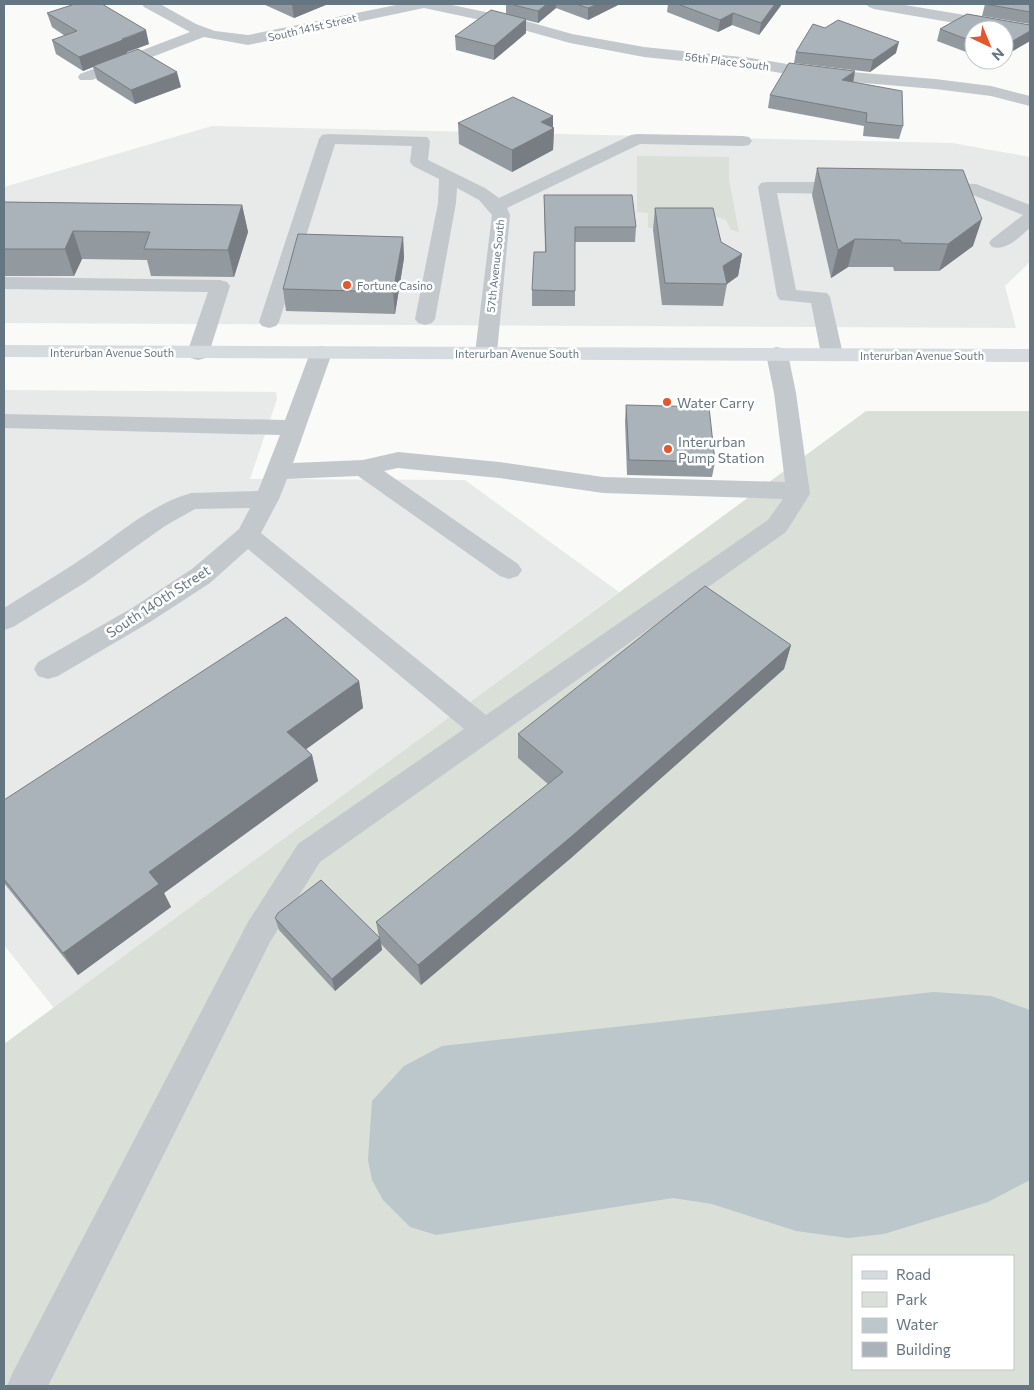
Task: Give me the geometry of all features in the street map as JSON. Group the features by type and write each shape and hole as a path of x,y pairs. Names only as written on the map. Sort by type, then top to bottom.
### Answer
{"main road":[{"name":"Interurban Avenue South","path":"4,351 1030,356"}],"street":[{"path":"148,4 204,32"},
{"name":"South 141st Street","path":"204,32 232,39 265,38 422,4"},
{"name":"56th Place South","path":"427,4 516,23 570,38 644,52 751,63 816,74 992,91 1030,101"},
{"path":"874,4 1030,30"},
{"path":"86,77 204,32"},
{"name":"57th Avenue South","path":"269,322 328,139 421,141 420,162 484,195 497,206 501,215 486,353"},
{"path":"497,206 637,139 743,141"},
{"path":"425,319 447,203 448,177"},
{"path":"832,354 820,297 787,296 767,186 867,188"},
{"path":"916,189 976,190 1030,211"},
{"path":"999,243 1030,219"},
{"path":"4,282 220,286 198,353"},
{"name":"South 140th Street","path":"48,669 141,615 201,576 248,535 267,499 295,428 321,353"},
{"path":"27,1386 259,932 309,853 777,526 798,494 785,393 777,354"},
{"path":"4,421 295,428"},
{"path":"278,471 363,468 398,460 499,470 603,485 797,491"},
{"path":"363,468 509,570"},
{"path":"4,620 77,575 156,520 191,502 267,499"},
{"path":"248,535 485,730"}],"shaded area":[{"path":"212,126 952,143 1030,157 1030,262 1005,286 1016,328 4,323 4,187"},
{"path":"4,390 276,392 277,399 250,479 465,480 619,592 54,1008 4,945"}],"green space":[{"path":"637,156 729,157 729,180 739,232 731,230 726,220 712,215 692,228 648,228 648,213 637,212"},
{"path":"866,411 1030,411 1030,1386 4,1386 4,1044"}],"water":[{"path":"934,992 991,996 1030,1010 1030,1180 988,1202 884,1234 848,1238 796,1231 712,1204 673,1198 436,1235 410,1227 383,1200 372,1180 368,1160 372,1101 404,1066 442,1046"}],"building":[{"path":"75,4 102,4 146,30 79,57 52,40 77,31 47,13"},
{"path":"510,4 547,4 538,11"},
{"path":"576,4 598,4 588,8"},
{"path":"678,4 775,4 761,23 733,13 720,20"},
{"path":"985,4 1030,4 1030,12"},
{"path":"491,10 526,19 494,46 455,36"},
{"path":"967,14 1001,20 964,20 964,38 940,29"},
{"path":"838,20 899,42 873,60 796,52 813,24 825,28"},
{"path":"1014,22 1030,25 1030,31 1014,40"},
{"path":"138,49 177,72 131,90 93,66"},
{"path":"789,63 855,71 842,80 902,91 903,126 866,122 867,113 770,95"},
{"path":"513,97 553,116 541,122 554,128 512,150 458,123"},
{"path":"817,168 963,170 982,219 948,244 855,239 838,250"},
{"path":"544,195 632,195 636,227 575,227 575,291 532,290 534,252 546,252"},
{"path":"4,202 242,205 228,250 144,249 150,232 73,231 65,249 4,249"},
{"path":"655,208 713,208 721,242 742,254 723,266 727,284 665,283"},
{"path":"298,234 403,237 393,292 283,289"},
{"name":"Interurban Pump Station","path":"626,405 709,407 715,462 629,460"},
{"path":"705,586 791,645 572,836 418,965 376,922 563,772 518,734"},
{"path":"286,617 359,681 287,732 312,755 149,872 159,884 63,953 4,879 4,800"},
{"path":"321,880 380,938 332,979 275,918 278,913"}],"place":[{"name":"Fortune Casino","path":"347,285"},
{"name":"Water Carry","path":"667,402"},
{"name":"Interurban Pump Station","path":"668,449"}]}
